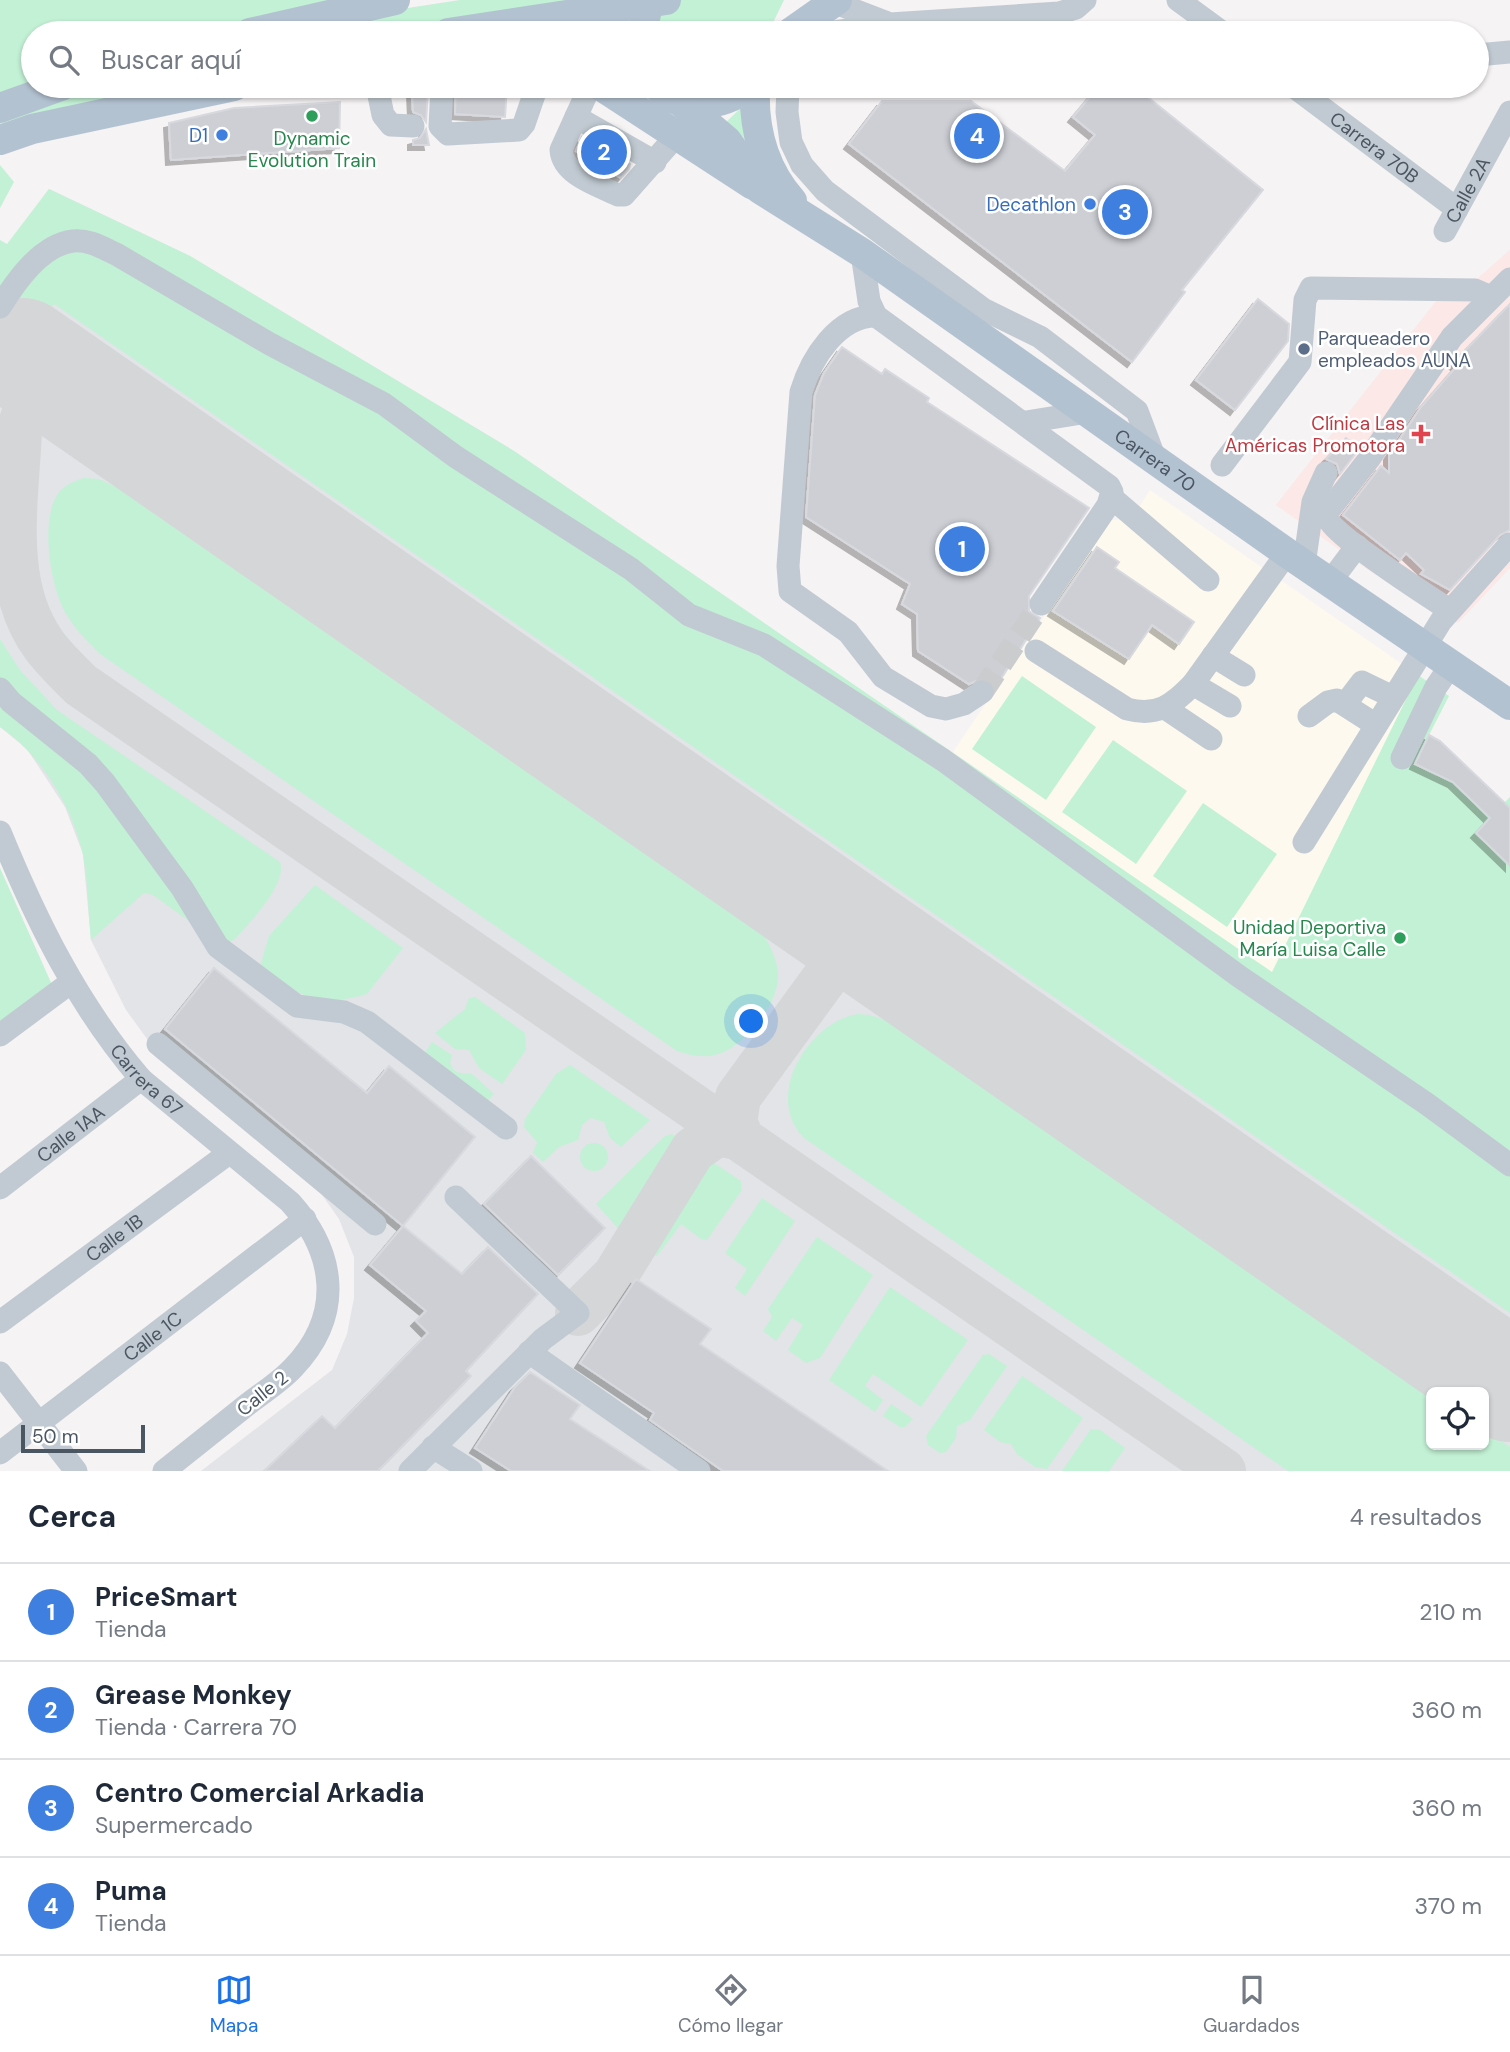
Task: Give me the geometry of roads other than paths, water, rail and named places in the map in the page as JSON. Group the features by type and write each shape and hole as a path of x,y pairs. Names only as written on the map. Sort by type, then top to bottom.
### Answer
{"main road":[{"path":"303,21 395,0"},
{"path":"793,21 802,0"},
{"path":"525,21 654,1 646,21"},
{"path":"806,21 835,1"},
{"path":"0,108 28,98"},
{"path":"0,140 32,129 178,98"},
{"path":"620,98 769,196"},
{"name":"Carrera 70","path":"674,98 727,141 753,180 769,196 804,214 850,245 1295,559 1510,705"},
{"path":"706,98 728,98"},
{"name":"Carrera 70","path":"755,98 756,125 768,163 782,190 804,214"}],"street":[{"path":"936,21 1059,13 1076,8 1085,0"},
{"path":"1178,0 1207,21"},
{"path":"835,1 883,21"},
{"path":"1489,54 1510,52"},
{"path":"379,98 383,115 391,125 427,125 448,134 519,130 524,124 533,98"},
{"path":"427,125 437,98"},
{"path":"585,98 561,150 561,160 568,168 618,195 624,195 677,135"},
{"path":"788,98 791,142 802,165 825,191 983,309 1040,337 1140,406 1155,459"},
{"name":"Carrera 70B","path":"1309,98 1457,209"},
{"name":"Calle 2A","path":"1445,231 1510,112"},
{"path":"576,117 655,162"},
{"path":"888,238 850,245 876,316 1026,422 1110,486 1111,497 1041,604"},
{"path":"0,307 24,273 45,253 74,241 89,242 116,254 270,344 384,404 456,457 631,569 689,615 764,645 943,760 1240,977 1427,1104 1510,1165"},
{"path":"1449,610 1357,545 1326,519 1328,509 1369,459 1451,337 1510,279"},
{"path":"1222,465 1300,362 1305,300 1311,288 1475,290 1490,297"},
{"path":"876,316 863,316 829,340 805,380 801,392 788,566 790,591 848,632 883,677 931,706 946,709 964,704 982,692"},
{"path":"1026,422 1088,412"},
{"path":"1036,651 1127,709 1143,713 1165,708 1193,684 1213,656 1295,559 1316,492 1326,473"},
{"path":"1111,497 1208,580"},
{"path":"1304,842 1449,610 1510,544"},
{"path":"1330,582 1357,545"},
{"path":"1213,656 1244,675"},
{"path":"1402,758 1436,687 1451,665"},
{"path":"1346,703 1362,682 1393,697"},
{"path":"1193,684 1230,706"},
{"path":"0,689 11,702 88,764 105,783 182,888 218,947 297,1006 344,1012 367,1022 506,1128"},
{"path":"1309,716 1328,702 1346,703 1376,725"},
{"path":"1165,708 1211,739"},
{"name":"Carrera 67","path":"1,838 71,984 141,1079 268,1183 305,1219 322,1250 330,1292"},
{"path":"0,1035 71,984"},
{"path":"158,1044 375,1224"},
{"name":"Calle 1AA","path":"0,1188 141,1079"},
{"name":"Calle 1B","path":"0,1322 223,1148 242,1112"},
{"path":"410,1471 529,1352 578,1313 456,1197"},
{"name":"Calle 1C","path":"0,1453 305,1219"},
{"name":"Calle 2","path":"164,1471 293,1368 318,1332 330,1292"},
{"path":"529,1352 699,1471"},
{"path":"0,1373 76,1471"},
{"path":"433,1447 471,1471"}],"tunnel":[{"path":"982,692 1041,604"}],"place":[{"name":"Dynamic Evolution Train","path":"312,116"},
{"name":"D1","path":"222,135"},
{"name":"Puma","path":"977,136"},
{"name":"Grease Monkey","path":"604,152"},
{"name":"Decathlon","path":"1090,204"},
{"name":"Centro Comercial Arkadia","path":"1125,212"},
{"name":"Parqueadero empleados AUNA","path":"1304,349"},
{"name":"Clínica Las Américas Promotora","path":"1421,434"},
{"name":"PriceSmart","path":"962,549"},
{"name":"Unidad Deportiva María Luisa Calle","path":"1400,938"}]}
